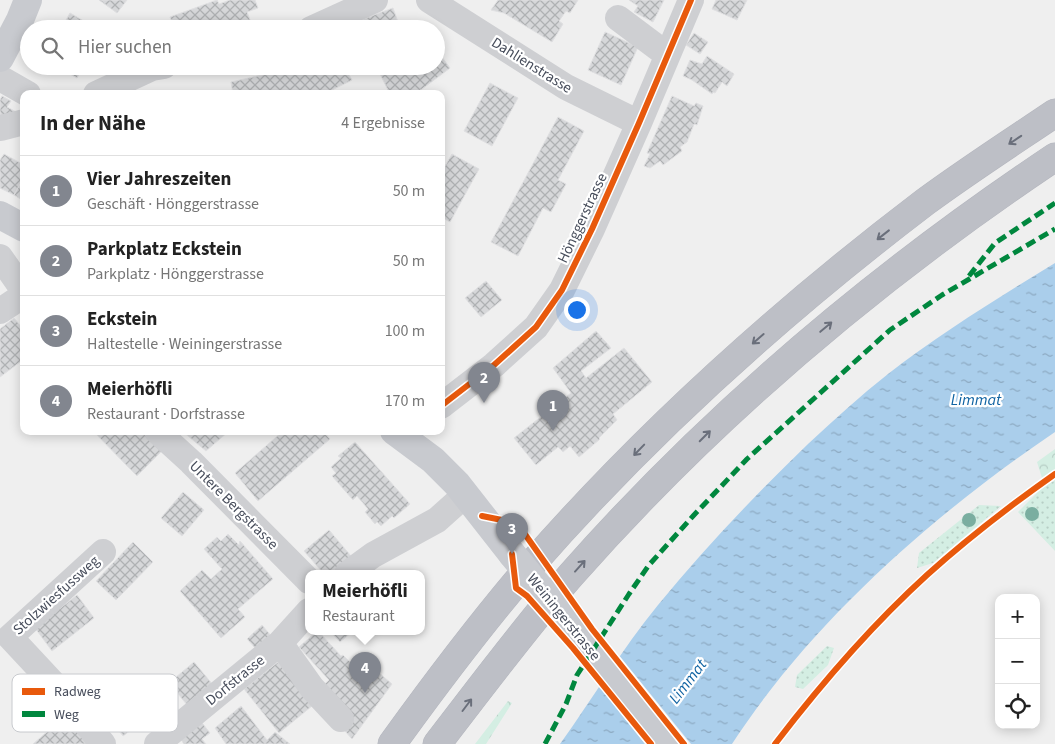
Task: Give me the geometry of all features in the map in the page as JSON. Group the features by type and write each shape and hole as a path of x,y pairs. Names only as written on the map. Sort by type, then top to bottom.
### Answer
{"highway":[{"path":"392,744 449,666 532,565 617,472 712,379 798,304 928,200 1055,113"},
{"path":"437,744 527,628 571,576 624,518 725,416 785,362 891,274 942,235 1055,157"}],"main road":[{"path":"0,58 28,0"},
{"path":"0,215 20,226"},
{"name":"Weiningerstrasse","path":"405,435 433,460 465,495 668,744"}],"street":[{"path":"331,20 375,0"},
{"name":"Dahlienstrasse","path":"429,0 566,87 639,123"},
{"name":"Hönggerstrasse","path":"445,403 494,365 536,328 557,297 592,229 691,0"},
{"path":"618,18 658,48 668,52"},
{"path":"105,90 137,75"},
{"path":"0,78 21,90"},
{"path":"0,257 20,285"},
{"path":"0,311 20,298"},
{"name":"Untere Bergstrasse","path":"161,435 191,462 305,577"},
{"path":"352,570 373,555 437,520 465,495"},
{"name":"Stolzwiesfussweg","path":"44,674 10,637 103,552"},
{"name":"Dorfstrasse","path":"178,727 280,643 305,615"},
{"path":"280,643 312,688 340,719"},
{"name":"Stolzwiesfussweg","path":"93,732 103,744"},
{"name":"Dorfstrasse","path":"157,744 172,732"}],"green space":[{"path":"1055,449 1055,469 1042,478 1037,462"},
{"path":"1055,480 1055,551 1018,512 1041,489"},
{"path":"979,505 1001,506 933,563 917,568 919,553"},
{"path":"827,646 834,648 828,665 803,689 795,687 797,675"},
{"path":"508,701 512,703 486,744 475,744"}],"water":[{"name":"Limmat","path":"1055,263 1055,432 965,498 878,573 837,613 799,655 732,744 560,744 620,656 658,605 731,522 808,444 867,391 928,344"}],"pier":[{"path":"618,654 691,744 645,744 598,685"}],"building":[{"path":"99,0 127,0 117,13"},
{"path":"217,0 219,4 230,0 255,0 258,8 247,12 250,20 171,20 170,17"},
{"path":"498,0 578,0 570,13 566,11 559,21 563,24 552,42 504,13 491,10"},
{"path":"629,0 664,0 653,22 634,12 638,6"},
{"path":"716,0 747,0 737,20 712,9"},
{"path":"393,8 397,20 363,20"},
{"path":"70,13 82,20 66,20"},
{"path":"605,32 638,47 621,85 588,70"},
{"path":"694,33 708,42 700,54 686,45"},
{"path":"707,56 734,74 727,86 722,82 715,93 713,92 712,94 683,76 690,60 702,64"},
{"path":"445,61 450,68 445,72"},
{"path":"262,75 349,75 352,80 332,90 232,90 231,82"},
{"path":"380,75 441,75 420,90 388,90"},
{"path":"490,83 518,98 492,146 464,131"},
{"path":"2,96 11,101 7,107 20,114 0,124 0,100"},
{"path":"672,96 694,106 696,103 703,106 697,125 694,124 687,142 680,147 682,151 663,165 660,161 650,168 644,166 650,154 647,153"},
{"path":"558,117 584,131 558,180 566,184 551,212 543,208 518,256 491,242"},
{"path":"4,154 20,163 20,184 14,195 0,188 0,160"},
{"path":"452,154 479,169 450,222 445,219 445,166"},
{"path":"20,184 20,199 14,195"},
{"path":"486,281 502,300 481,317 465,298"},
{"path":"14,318 20,325 20,362 0,377 0,329"},
{"path":"596,331 611,348 581,371 586,378 624,348 652,382 613,414 617,420 600,439 579,457 570,446 563,452 558,447 536,465 514,438 571,393 553,368"},
{"path":"97,435 148,435 163,450 137,476"},
{"path":"187,435 224,435 206,451"},
{"path":"278,435 326,435 330,439 258,501 235,473"},
{"path":"355,442 410,504 381,526 377,522 375,524 365,512 368,509 357,496 353,500 332,476 336,473 331,467 341,458 338,456"},
{"path":"183,492 204,510 182,536 161,518"},
{"path":"329,530 351,556 335,570 321,570 304,551"},
{"path":"228,534 239,545 240,541 273,579 238,609 245,617 221,638 180,591 202,570 211,579 222,569 204,549 217,537 221,541"},
{"path":"133,542 153,562 116,600 96,581"},
{"path":"77,595 94,618 52,651 35,628"},
{"path":"262,625 272,637 257,650 247,639"},
{"path":"313,635 322,635 341,656 343,655 363,675 370,665 392,684 352,739 345,731 354,719 319,689 329,680 299,647"},
{"path":"334,635 348,635 340,642"},
{"path":"194,662 213,685 188,706 178,694 178,675"},
{"path":"278,662 312,706 279,733 244,689"},
{"path":"241,706 267,740 275,732 290,744 226,744 215,728"},
{"path":"199,719 210,733 202,739 206,744 184,744 178,735"},
{"path":"47,732 84,732 94,744 33,744"},
{"path":"120,732 128,732 123,736"}],"marked path":[{"path":"969,276 995,243 1055,203"},
{"path":"545,744 566,704 577,675 649,565 747,459 890,330 942,295 1055,229"}],"cycle path":[{"path":"445,403 494,365 536,327 562,290 592,229 691,0"},
{"path":"775,744 847,656 906,594 973,535 1055,474"},
{"path":"482,516 517,523 592,629 684,744"},
{"path":"512,554 516,588 527,596 573,648 651,744"}],"place":[{"name":"Parkplatz Eckstein","path":"484,403"},
{"name":"Vier Jahreszeiten","path":"553,431"},
{"name":"Eckstein","path":"512,554"},
{"name":"Meierhöfli","path":"365,693"}]}
